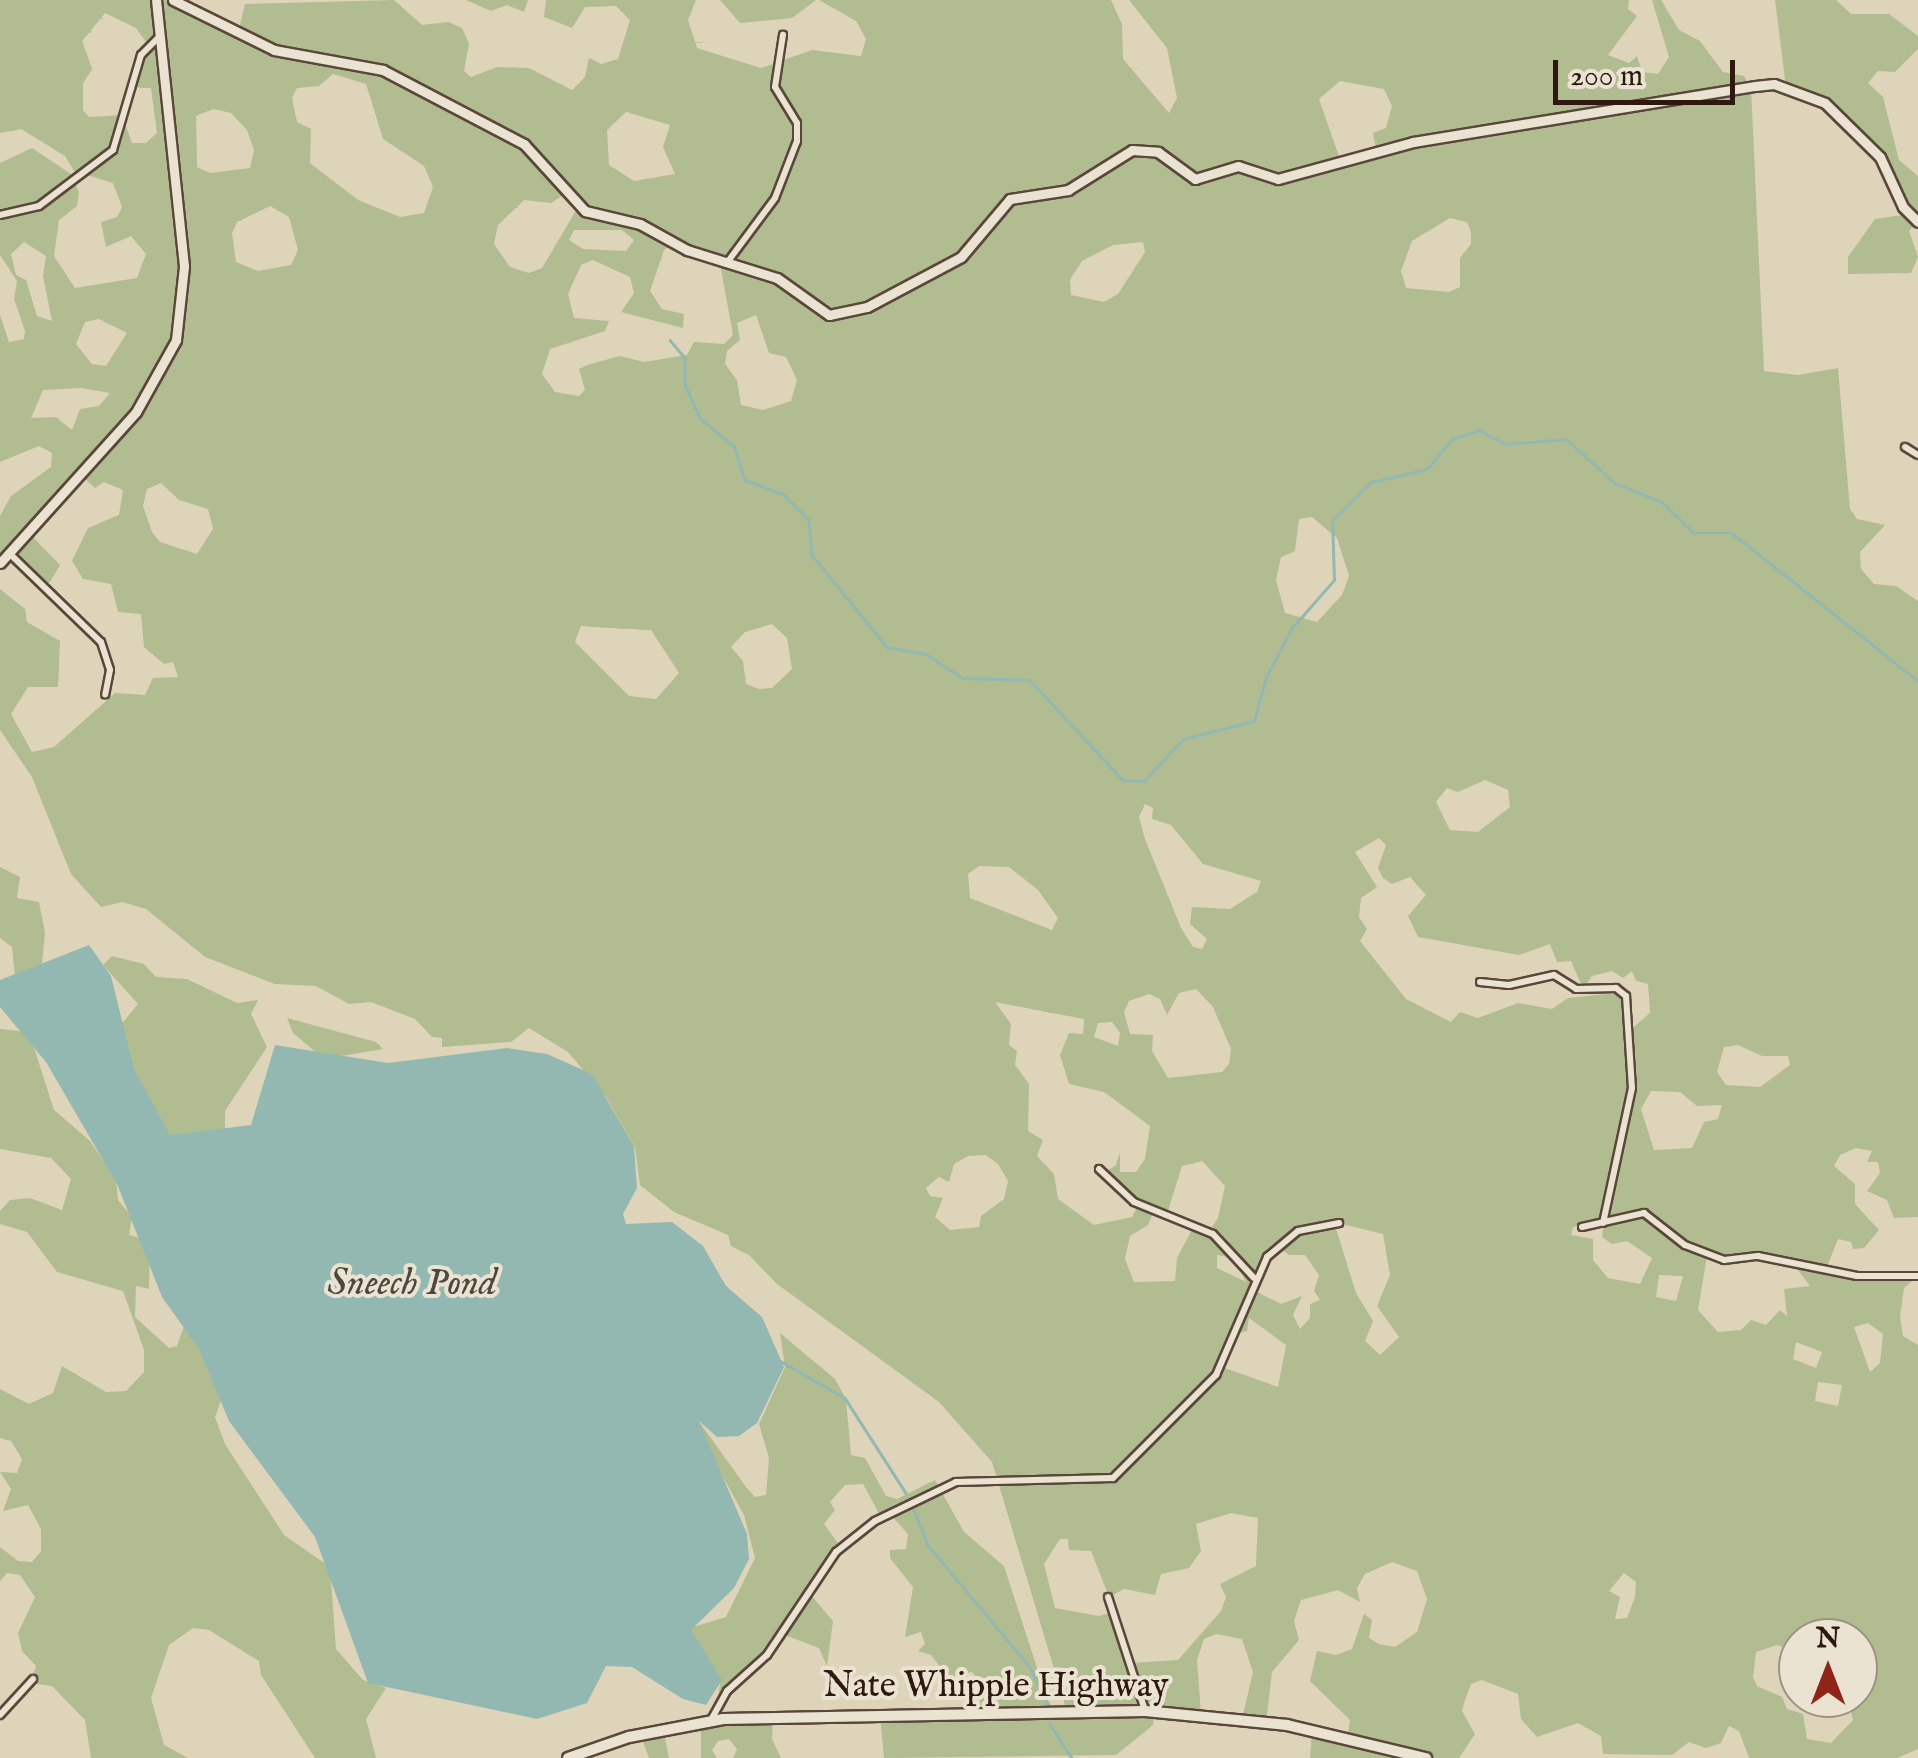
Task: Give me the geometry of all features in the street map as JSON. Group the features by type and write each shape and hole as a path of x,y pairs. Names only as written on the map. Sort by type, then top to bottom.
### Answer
{"main road":[{"name":"Nate Whipple Highway","path":"568,1758 628,1737 711,1720 1145,1711 1270,1722 1426,1758"}],"street":[{"path":"0,564 136,412 176,340 184,266 156,0"},
{"path":"173,0 274,50 382,69 524,144 585,211 633,222 688,250 782,280 814,309 837,315 867,307 968,252 1010,198 1068,190 1132,150 1158,152 1194,178 1238,166 1278,179 1413,142 1774,84 1825,103 1868,141 1918,222"},
{"path":"729,260 766,212 797,141 797,123 775,88 782,34"},
{"path":"0,215 39,206 113,150 141,55 160,36"},
{"path":"1905,447 1918,455"},
{"path":"9,553 102,642 110,670 105,695"},
{"path":"1480,982 1509,985 1554,975 1576,988 1616,988 1626,996 1632,1088 1603,1223"},
{"path":"1099,1169 1134,1202 1212,1234 1255,1279"},
{"path":"1582,1227 1644,1213 1685,1245 1724,1260 1758,1256 1857,1276 1918,1276"},
{"path":"711,1720 727,1691 773,1647 836,1552 875,1522 956,1482 1113,1478 1216,1374 1267,1257 1298,1230 1339,1223"},
{"path":"1108,1597 1145,1711"},
{"path":"0,1715 34,1678"}],"green space":[{"path":"0,0 172,0 238,33 245,4 394,0 422,25 448,22 462,28 469,44 464,71 471,77 497,67 529,68 572,90 585,77 589,58 601,64 618,59 630,20 616,6 585,7 572,28 544,17 546,0 696,0 688,20 697,48 761,68 812,50 861,56 866,39 856,21 819,0 1111,0 1122,24 1123,59 1169,113 1177,98 1167,48 1129,0 1629,0 1628,9 1637,16 1608,55 1629,63 1637,56 1642,72 1658,74 1669,57 1652,0 1661,0 1679,30 1700,41 1723,72 1744,76 1751,88 1764,371 1798,375 1838,368 1850,509 1857,519 1885,525 1860,552 1861,569 1874,584 1896,586 1918,601 1918,1217 1894,1218 1887,1200 1867,1191 1880,1173 1878,1162 1867,1162 1872,1151 1856,1148 1840,1155 1834,1166 1855,1184 1855,1204 1879,1230 1864,1248 1853,1249 1851,1242 1838,1239 1826,1269 1918,1276 1904,1288 1900,1317 1903,1336 1918,1345 1918,1749 1897,1758 1749,1758 1739,1731 1729,1726 1721,1743 1706,1748 1689,1742 1672,1755 1603,1754 1601,1736 1578,1723 1537,1737 1521,1719 1518,1694 1482,1680 1471,1684 1465,1700 1462,1711 1475,1734 1459,1758 1310,1758 1312,1732 1347,1740 1350,1720 1310,1681 1317,1651 1336,1655 1352,1649 1364,1614 1372,1620 1369,1638 1379,1644 1395,1647 1417,1632 1427,1599 1417,1571 1392,1562 1365,1574 1357,1588 1360,1602 1338,1590 1301,1600 1294,1621 1299,1640 1272,1672 1266,1723 1242,1719 1253,1672 1242,1639 1216,1634 1204,1639 1197,1660 1201,1714 1154,1713 1153,1725 1116,1755 884,1758 880,1716 975,1714 985,1688 972,1672 948,1677 931,1655 918,1651 925,1644 921,1632 905,1637 913,1587 890,1558 890,1550 906,1549 908,1534 890,1514 881,1517 863,1484 845,1485 830,1502 835,1510 824,1524 840,1546 810,1594 833,1621 827,1666 819,1648 782,1634 717,1701 721,1679 695,1650 690,1628 726,1617 755,1558 744,1515 697,1430 698,1420 755,1497 766,1495 769,1458 759,1424 785,1367 780,1333 835,1379 846,1399 851,1455 865,1458 886,1496 897,1499 935,1480 964,1532 1004,1566 1051,1711 1067,1712 992,1462 939,1402 777,1284 749,1255 731,1246 728,1235 674,1212 640,1185 635,1147 606,1097 568,1052 529,1028 511,1042 442,1047 442,1038 432,1037 415,1019 371,1002 349,1004 316,986 275,984 205,957 146,909 122,902 101,907 71,874 32,777 0,730 0,589 25,609 27,622 60,641 58,687 28,687 11,714 32,752 54,747 115,693 145,695 153,678 178,677 173,662 164,664 144,647 141,614 118,612 111,584 83,579 72,561 88,528 119,515 123,490 104,482 95,488 82,476 28,532 60,565 50,582 44,585 10,554 0,562 0,516 11,496 51,467 52,453 39,446 0,462 0,315 9,342 24,339 25,331 14,299 17,281 0,255 0,163 32,148 71,174 79,192 77,206 59,220 54,256 75,288 137,278 146,254 131,236 106,247 101,222 117,217 122,207 113,183 74,171 65,156 21,129 0,133","holes":["105,13 136,28 146,42 131,87 151,88 157,133 146,143 132,143 122,115 89,117 83,110 83,83 92,69 82,41","333,74 366,84 383,139 424,166 433,187 424,213 400,217 358,200 310,163 311,129 297,122 292,98 297,88 319,86","1340,81 1384,89 1392,106 1386,128 1373,133 1376,149 1340,159 1319,99","213,109 231,113 247,130 254,150 250,168 210,173 197,167 196,116","626,112 670,125 663,147 675,174 634,181 609,165 607,130","565,194 578,207 542,268 529,273 510,267 494,244 498,225 524,200 551,203","270,206 289,217 298,250 291,265 258,271 236,262 232,233 237,222","1450,218 1467,222 1471,244 1460,258 1460,287 1449,292 1406,288 1401,271 1412,241","574,230 622,230 634,240 626,251 583,249 569,240","24,242 46,256 43,276 52,321 37,316 26,280 16,275 11,254","1143,242 1145,252 1118,294 1104,302 1071,295 1070,280 1082,261 1113,245","674,243 720,264 733,335 724,344 694,342 687,355 644,362 620,356 587,365 579,369 585,390 579,396 555,392 542,374 550,349 605,331 609,321 574,318 568,294 581,265 593,260 630,277 634,293 621,312 683,328 684,314 662,309 650,291 664,250","756,315 769,353 786,357 797,380 791,401 763,410 741,405 737,380 725,364 727,351 740,340 737,323","99,319 127,333 106,366 92,364 76,344 85,322","81,388 110,393 99,406 80,409 72,430 56,417 31,418 43,390","161,483 179,500 208,509 213,529 197,554 160,542 143,506 147,489","1312,517 1337,538 1349,576 1342,595 1317,622 1285,613 1276,580 1281,557 1295,551 1299,519","772,624 787,638 792,669 772,688 746,684 743,661 731,647 745,632","581,626 651,630 679,673 656,699 629,696 575,642","1485,780 1508,790 1510,807 1478,832 1450,830 1436,802 1447,788 1458,792","1145,804 1153,808 1152,819 1171,825 1203,864 1261,881 1257,892 1230,909 1192,907 1190,924 1207,939 1202,949 1193,947 1181,928 1145,839 1139,817","1379,838 1386,845 1378,868 1383,878 1392,884 1410,877 1426,895 1408,916 1418,937 1519,955 1550,944 1557,962 1571,961 1583,989 1592,976 1612,971 1623,978 1632,971 1636,981 1648,984 1650,1013 1628,1032 1627,1006 1617,993 1568,998 1552,1009 1518,1003 1478,1018 1460,1012 1451,1022 1406,999 1360,941 1367,929 1359,917 1361,898 1377,887 1355,852","979,866 1009,867 1038,890 1058,918 1052,930 970,898 968,874","1196,989 1213,1007 1231,1049 1229,1064 1222,1072 1168,1078 1152,1051 1153,1035 1130,1034 1124,1012 1129,1001 1149,994 1160,999 1167,1015 1179,993","995,1002 1084,1019 1083,1034 1069,1033 1060,1055 1069,1084 1104,1092 1150,1126 1145,1159 1136,1172 1120,1172 1120,1152 1116,1165 1103,1174 1138,1205 1132,1217 1094,1225 1058,1199 1054,1174 1037,1156 1043,1140 1028,1131 1029,1084 1015,1065 1017,1051 1009,1045 1011,1024","1112,1022 1120,1033 1118,1046 1094,1037 1098,1023","1738,1045 1762,1056 1788,1056 1790,1065 1760,1087 1726,1085 1717,1072 1724,1047","1651,1091 1680,1092 1697,1106 1722,1105 1718,1119 1704,1122 1692,1148 1654,1150 1641,1109","986,1155 998,1164 1008,1181 1004,1199 981,1216 979,1227 950,1230 935,1217 943,1198 930,1196 926,1188 939,1177 949,1182 954,1164 968,1156","1202,1161 1225,1186 1218,1218 1210,1230 1194,1226 1177,1258 1175,1281 1134,1282 1125,1259 1130,1236 1148,1225 1154,1211 1167,1214 1182,1166","1334,1222 1383,1234 1390,1275 1377,1306 1399,1337 1380,1355 1365,1341 1373,1321 1356,1293","1604,1223 1602,1237 1612,1244 1627,1241 1652,1258 1640,1284 1608,1278 1593,1260 1593,1239 1571,1235 1573,1227","1277,1246 1289,1255 1305,1255 1319,1275 1314,1291 1320,1300 1310,1304 1310,1318 1300,1329 1293,1315 1302,1296 1281,1304 1251,1289","1217,1255 1234,1258 1246,1282 1217,1268","1707,1256 1792,1262 1810,1286 1784,1289 1787,1316 1780,1310 1766,1325 1751,1320 1741,1330 1718,1332 1698,1310","1659,1275 1683,1276 1676,1301 1656,1297","1249,1318 1286,1345 1278,1387 1222,1367 1235,1334 1247,1331","1868,1323 1883,1334 1880,1363 1870,1372 1854,1327","1796,1342 1822,1352 1816,1368 1793,1359","1818,1382 1842,1385 1838,1406 1815,1401","1231,1513 1258,1518 1256,1566 1220,1584 1226,1597 1221,1611 1178,1660 1132,1663 1113,1612 1099,1616 1055,1608 1044,1564 1060,1539 1068,1539 1069,1550 1091,1551 1109,1597 1124,1589 1155,1595 1161,1574 1189,1568 1201,1551 1196,1524","1624,1573 1636,1582 1627,1618 1615,1619 1620,1597 1609,1591"]},
{"path":"466,0 528,0 524,12 507,5 491,11"},
{"path":"720,0 816,0 792,18 740,23"},
{"path":"1775,0 1836,0 1851,14 1889,14 1918,36 1918,49 1895,72 1878,71 1868,83 1883,97 1899,160 1918,176 1918,221 1909,231 1918,257 1911,273 1848,274 1848,257 1875,219 1909,214 1880,156 1825,102 1786,87"},
{"path":"0,867 20,877 17,898 39,902 45,933 41,974 15,977 12,947 0,938"},
{"path":"112,956 144,964 156,977 187,979 237,1003 258,1000 251,1014 267,1047 225,1111 225,1136 158,1151 118,1028 138,1004 103,965"},
{"path":"287,1018 376,1042 383,1049 324,1059 293,1033"},
{"path":"0,1029 29,1032 54,1110 90,1141 116,1179 118,1200 132,1217 129,1235 150,1240 149,1289 136,1286 135,1317 169,1348 177,1346 185,1323 224,1393 215,1417 225,1444 284,1535 330,1567 336,1649 363,1680 386,1688 366,1719 376,1758 315,1758 261,1675 259,1661 209,1630 193,1628 169,1645 151,1698 164,1745 188,1758 91,1758 85,1720 52,1686 30,1683 36,1666 22,1651 18,1633 35,1597 20,1575 7,1573 0,1581 0,1547 18,1561 32,1562 41,1551 41,1529 28,1505 3,1511 11,1489 0,1472 17,1473 22,1459 11,1441 0,1438 0,1389 29,1404 53,1393 62,1366 106,1392 126,1391 144,1372 144,1350 123,1291 57,1272 27,1232 0,1224 0,1211 10,1200 30,1198 62,1210 71,1179 51,1158 0,1149"},
{"path":"773,1719 772,1739 781,1758 733,1758 737,1749 729,1739 718,1741 712,1750 717,1758 701,1758 701,1724"},
{"path":"664,1732 669,1758 649,1758 641,1736"}],"water":[{"name":"Sneech Pond","path":"89,945 111,976 134,1069 170,1135 251,1125 275,1045 388,1063 507,1048 547,1054 592,1074 634,1146 637,1188 623,1214 626,1224 672,1222 703,1246 726,1286 762,1317 784,1367 757,1423 739,1436 717,1437 699,1421 747,1534 749,1559 734,1588 691,1630 722,1680 706,1705 683,1699 632,1667 606,1666 587,1703 537,1719 368,1683 315,1537 229,1421 199,1349 162,1297 117,1184 46,1062 0,1007 0,980"}],"waterway":[{"path":"670,340 685,358 685,385 701,419 734,446 745,480 783,494 809,520 812,555 887,647 926,654 963,678 1030,680 1123,780 1144,781 1183,739 1254,721 1266,677 1292,628 1334,580 1332,521 1371,482 1427,469 1452,439 1479,430 1505,444 1566,439 1615,483 1662,502 1694,533 1732,533 1918,681"},
{"path":"779,1360 845,1398 906,1493"},
{"path":"913,1507 928,1545 1030,1667 1049,1705"},
{"path":"1050,1724 1072,1758"}]}
